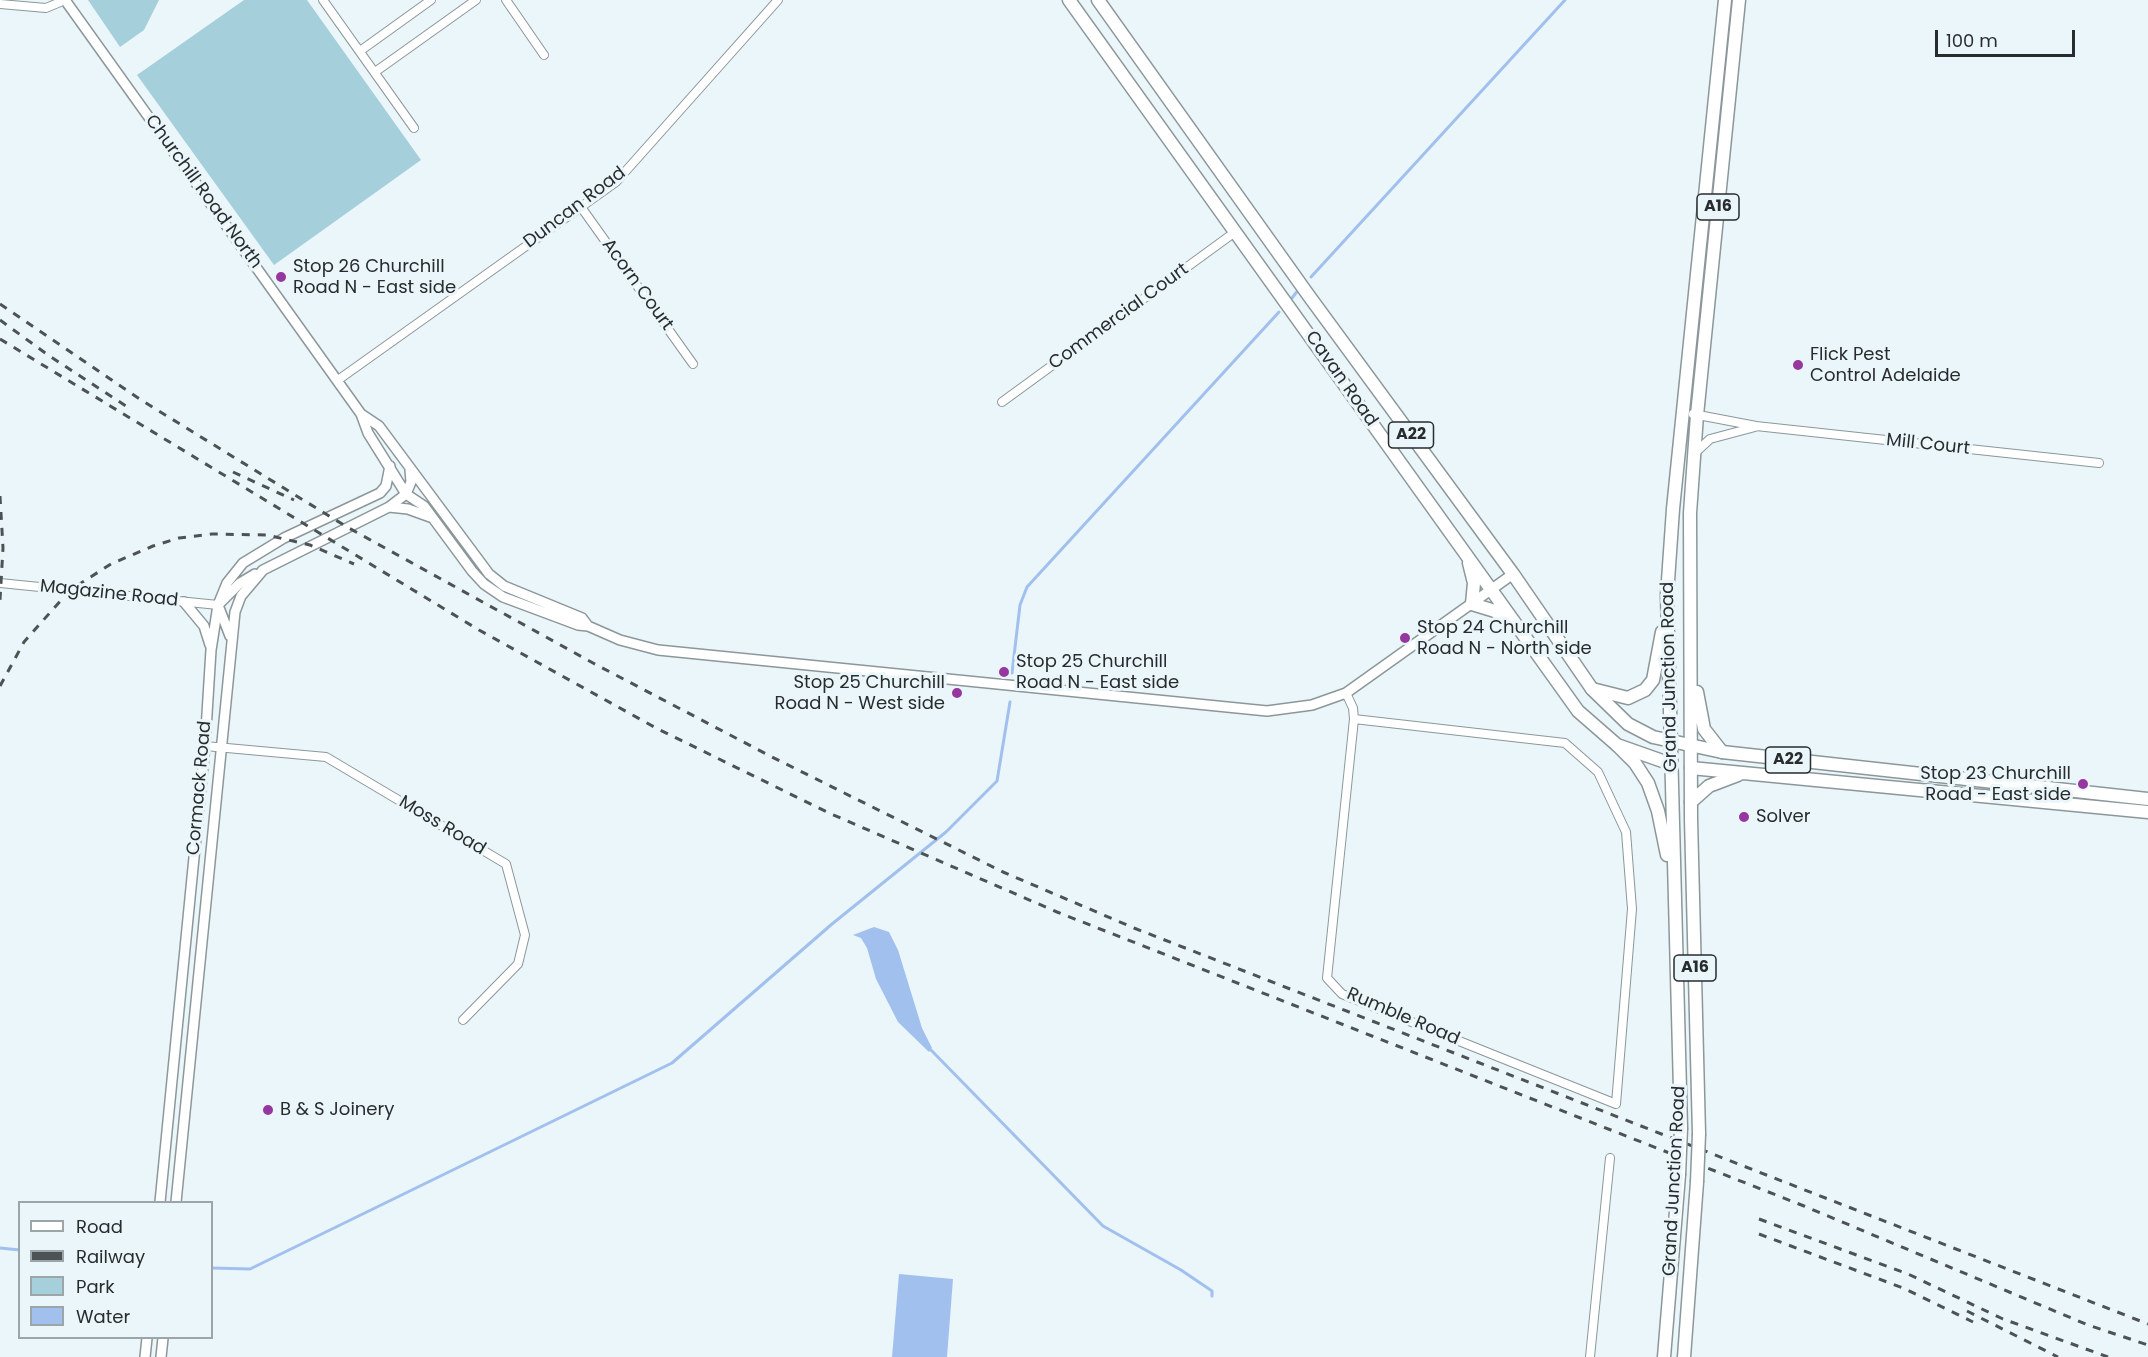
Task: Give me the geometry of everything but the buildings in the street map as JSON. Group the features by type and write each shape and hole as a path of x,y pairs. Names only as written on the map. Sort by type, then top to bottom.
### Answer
{"main road":[{"name":"Cavan Road","path":"1069,0 1578,711 1617,746 1671,764 1691,768"},
{"name":"Cavan Road","path":"1098,0 1309,296 1513,574 1592,689 1628,724 1642,733 1691,747"},
{"name":"Grand Junction Road","path":"1685,1354 1699,1134 1691,802 1690,513 1719,132 1725,0"},
{"name":"Grand Junction Road","path":"1664,1354 1681,1128 1667,595 1683,414 1719,132 1739,0"},
{"path":"1468,557 1474,582 1472,604 1495,611 1521,629"},
{"path":"1592,689 1628,698 1645,690 1653,680 1667,595"},
{"path":"1690,637 1703,724 1713,743 1722,752"},
{"path":"1617,746 1635,763 1648,783 1662,830 1674,892"},
{"name":"A22","path":"1691,747 2148,799"},
{"name":"A22","path":"1691,768 2148,812"},
{"path":"1691,802 1719,780 1748,773"},
{"path":"1977,794 1978,781"}],"street":[{"path":"0,4 46,8 65,0"},
{"name":"Churchill Road North","path":"65,0 338,380 361,414 368,433 406,495 424,506 472,571 495,593 578,625 588,626 620,640 657,650 1267,711 1312,705 1346,693 1513,574"},
{"path":"323,0 414,128"},
{"path":"360,51 431,0"},
{"path":"375,72 476,0"},
{"path":"506,0 544,55"},
{"name":"Duncan Road","path":"338,380 622,175 778,0"},
{"name":"Acorn Court","path":"580,207 693,364"},
{"name":"Commercial Court","path":"1002,402 1235,232"},
{"name":"Churchill Road North","path":"361,414 379,426 489,574 504,586 582,618 588,626"},
{"name":"Mill Court","path":"1683,414 1756,426 2099,463"},
{"name":"Mill Court","path":"1694,455 1710,439 1756,426"},
{"name":"Cormack Road","path":"160,1201 205,746 211,650 218,605 227,583 243,563 284,538 380,493 386,486 390,466"},
{"path":"406,495 411,482 410,470"},
{"name":"Cormack Road","path":"176,1201 235,612 241,596 251,582 267,567 389,507 406,495"},
{"path":"389,507 408,508 433,518"},
{"path":"231,639 218,605 240,583 267,567"},
{"name":"Magazine Road","path":"0,583 218,605"},
{"path":"184,602 204,626 211,650"},
{"name":"Rumble Road","path":"1346,693 1353,708 1354,719 1328,978 1342,994 1617,1104 1632,909 1626,832 1598,772 1565,743 1354,719"},
{"name":"Moss Road","path":"205,746 326,757 506,864 525,935 518,964 463,1020"},
{"path":"1590,1357 1610,1158"},
{"path":"145,1357 147,1339"},
{"path":"161,1357 163,1339"}],"green space":[{"path":"88,0 159,0 144,30 120,47"},
{"path":"244,0 307,0 421,160 274,265 137,75"}],"water":[{"path":"874,927 889,932 898,950 922,1028 932,1048 929,1052 898,1022 876,979 867,948 861,938 853,935"},
{"path":"899,1274 953,1279 947,1357 892,1357"}],"waterway":[{"path":"1311,277 1565,0"},
{"path":"1292,298 1299,289"},
{"path":"1012,673 1020,605 1027,587 1279,312"},
{"path":"213,1268 250,1269 672,1063 832,924 946,832 997,781 1010,702"},
{"path":"931,1050 1103,1226 1181,1270 1212,1291 1212,1296"},
{"path":"0,1248 18,1250"}],"railway":[{"path":"0,304 141,400 347,527 593,663 772,757 1003,872 1134,928 2148,1324"},
{"path":"0,320 48,355 129,408"},
{"path":"0,339 479,630 656,728 829,813 1057,912 1804,1206 2088,1325 2148,1345"},
{"path":"233,472 294,500"},
{"path":"0,496 3,548 0,600"},
{"path":"0,686 24,642 70,590 111,564 153,546 179,538 212,534 267,535 310,545 354,564"},
{"path":"1759,1219 1908,1274 2003,1319 2108,1357"},
{"path":"1759,1234 1903,1288 1973,1322"},
{"path":"1967,1311 2058,1357"}],"place":[{"name":"Stop 26 Churchill Road N - East side","path":"281,277"},
{"name":"Flick Pest Control Adelaide","path":"1798,365"},
{"name":"Stop 24 Churchill Road N - North side","path":"1405,638"},
{"name":"Stop 25 Churchill Road N - East side","path":"1004,672"},
{"name":"Stop 25 Churchill Road N - West side","path":"957,693"},
{"name":"Stop 23 Churchill Road - East side","path":"2083,784"},
{"name":"Solver","path":"1744,817"},
{"name":"B & S Joinery","path":"268,1110"}]}
